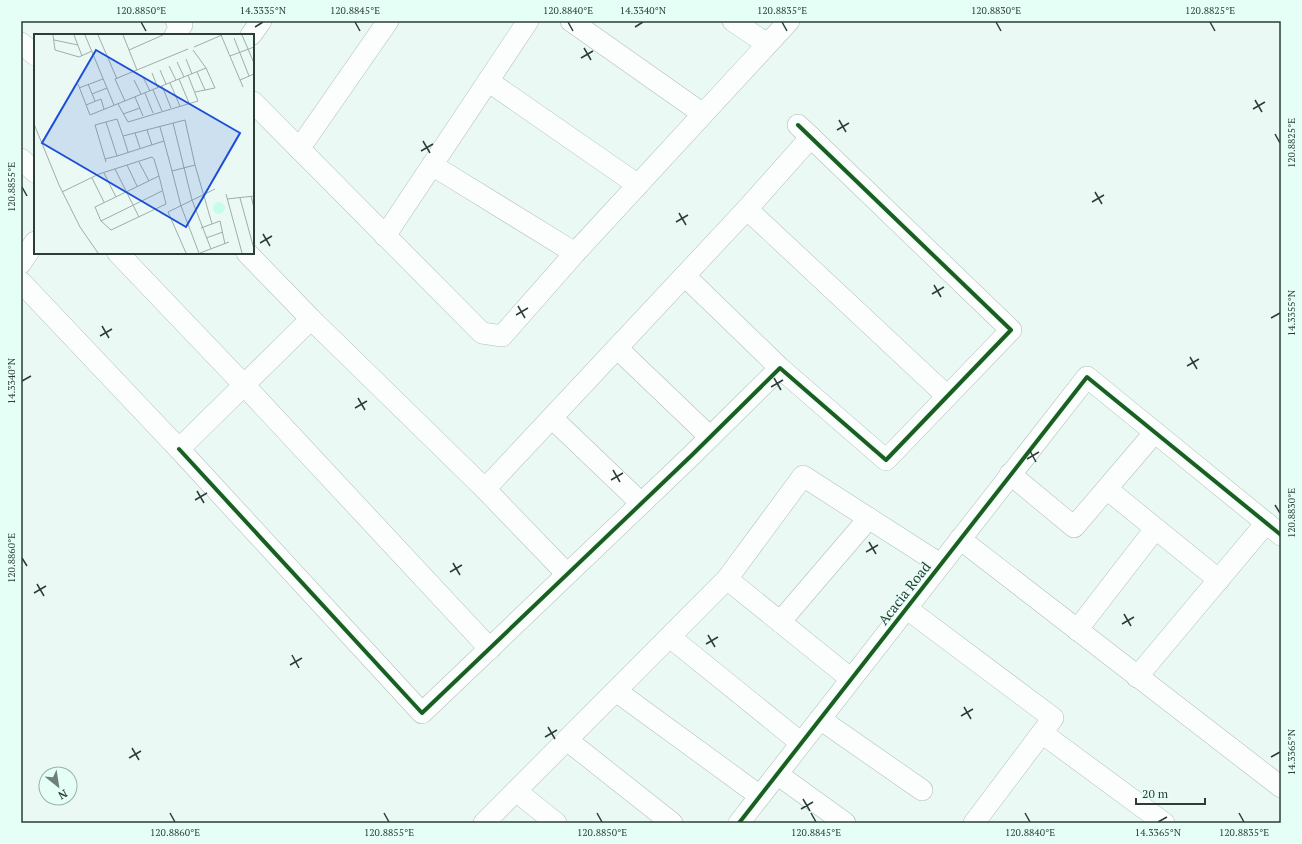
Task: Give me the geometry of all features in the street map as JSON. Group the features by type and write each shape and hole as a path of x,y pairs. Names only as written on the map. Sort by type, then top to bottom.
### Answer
{"street":[{"path":"176,21 182,25 176,34"},
{"path":"252,34 261,21"},
{"path":"299,149 388,21"},
{"path":"385,236 528,21"},
{"path":"572,21 703,114"},
{"path":"733,21 767,44"},
{"path":"254,103 482,333 502,336 575,254 789,21"},
{"path":"21,43 34,54"},
{"path":"488,81 638,185"},
{"path":"485,489 617,348 747,210 805,131 1011,330 886,460 780,368 685,276"},
{"path":"21,159 34,171"},
{"path":"432,165 575,254"},
{"path":"747,210 947,396"},
{"path":"21,263 34,244"},
{"path":"119,254 244,385 490,649"},
{"path":"248,254 311,319 485,489 567,574"},
{"path":"21,282 179,449 422,714 780,368"},
{"path":"179,449 311,319"},
{"path":"617,348 710,437"},
{"name":"Acacia Road","path":"739,823 1087,377 1155,432"},
{"path":"552,418 641,503"},
{"path":"1010,474 1074,527 1155,432 1273,529 1219,580 1137,677"},
{"path":"484,823 727,579 803,476 940,564"},
{"path":"1106,489 1219,580"},
{"path":"780,622 869,518"},
{"path":"1077,630 1155,529"},
{"path":"960,539 1281,787"},
{"path":"727,579 851,679"},
{"path":"906,608 1164,823"},
{"path":"670,637 801,743"},
{"path":"616,691 760,796"},
{"path":"820,718 922,790"},
{"path":"974,823 1048,725"},
{"path":"567,740 672,823"},
{"path":"777,774 845,823"},
{"path":"516,791 556,823"}],"cycle path":[{"path":"179,449 422,713 692,455 780,368 886,460 1011,330 798,125"},
{"path":"739,823 1087,377 1281,535"}]}
